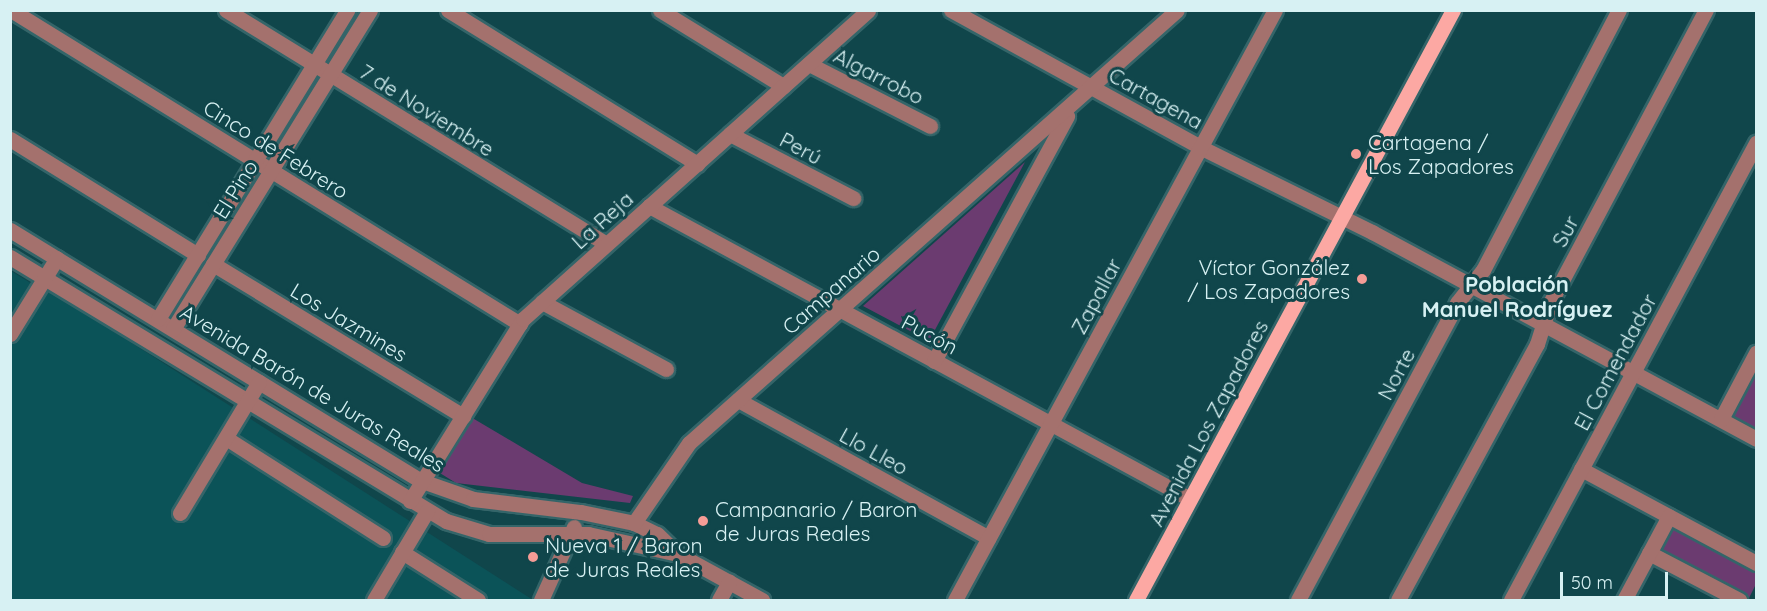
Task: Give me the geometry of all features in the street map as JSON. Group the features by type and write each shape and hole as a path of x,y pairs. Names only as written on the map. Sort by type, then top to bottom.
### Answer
{"main road":[{"name":"Avenida Los Zapadores","path":"1136,600 1453,10"}],"street":[{"name":"Cinco de Febrero","path":"11,10 520,324"},
{"name":"7 de Noviembre","path":"226,10 606,244"},
{"name":"El Pino","path":"158,319 347,10"},
{"name":"El Pino","path":"173,329 370,10"},
{"path":"448,10 697,164"},
{"path":"660,10 783,86"},
{"name":"La Reja","path":"410,501 520,324 868,10"},
{"name":"Cartagena","path":"951,10 1200,147 1544,323 1756,439"},
{"name":"Campanario","path":"634,523 683,449 1074,104 1177,10"},
{"name":"Zapallar","path":"955,600 1275,10"},
{"name":"Norte","path":"1298,600 1457,303 1483,270 1619,10"},
{"name":"Sur","path":"1398,600 1537,344 1550,303 1706,10"},
{"name":"Algarrobo","path":"808,64 930,126"},
{"name":"Campanario","path":"934,361 1074,104"},
{"name":"Perú","path":"730,134 853,198"},
{"path":"10,139 198,255"},
{"name":"El Comendador","path":"1511,600 1634,371 1750,170 1756,143"},
{"name":"Pucón","path":"649,206 1190,500"},
{"name":"Avenida Barón de Juras Reales","path":"10,230 422,481 473,500 581,512 634,523 657,534 678,554 762,600"},
{"name":"Avenida Barón de Juras Reales","path":"10,257 410,501 467,530 489,534 572,533 678,554"},
{"path":"10,334 57,258"},
{"name":"Los Jazmines","path":"213,264 463,416"},
{"path":"542,302 666,369"},
{"path":"1721,419 1756,353"},
{"path":"180,513 259,382"},
{"name":"Llo Lleo","path":"738,400 989,538"},
{"path":"226,438 383,538"},
{"path":"1581,469 1756,563"},
{"path":"374,600 427,511"},
{"path":"541,600 581,512"},
{"path":"1624,600 1669,516"},
{"path":"402,552 478,600"},
{"path":"1649,553 1739,600"},
{"path":"719,600 729,582"}],"shaded area":[{"path":"1025,162 929,341 863,306"},
{"path":"11,271 32,284 11,319"},
{"path":"46,288 533,600 11,600 10,346"},
{"path":"1756,364 1756,433 1727,418"},
{"path":"469,416 582,483 633,496 630,503 456,483 435,470"},
{"path":"1676,522 1756,566 1756,584 1748,600 1658,554"}],"place":[{"name":"Cartagena / Los Zapadores","path":"1356,154"},
{"name":"Víctor González / Los Zapadores","path":"1362,279"},
{"name":"Campanario / Baron de Juras Reales","path":"703,521"},
{"name":"Nueva 1 / Baron de Juras Reales","path":"533,557"}],"district":[{"name":"Población Manuel Rodríguez","path":"1517,296"}]}
